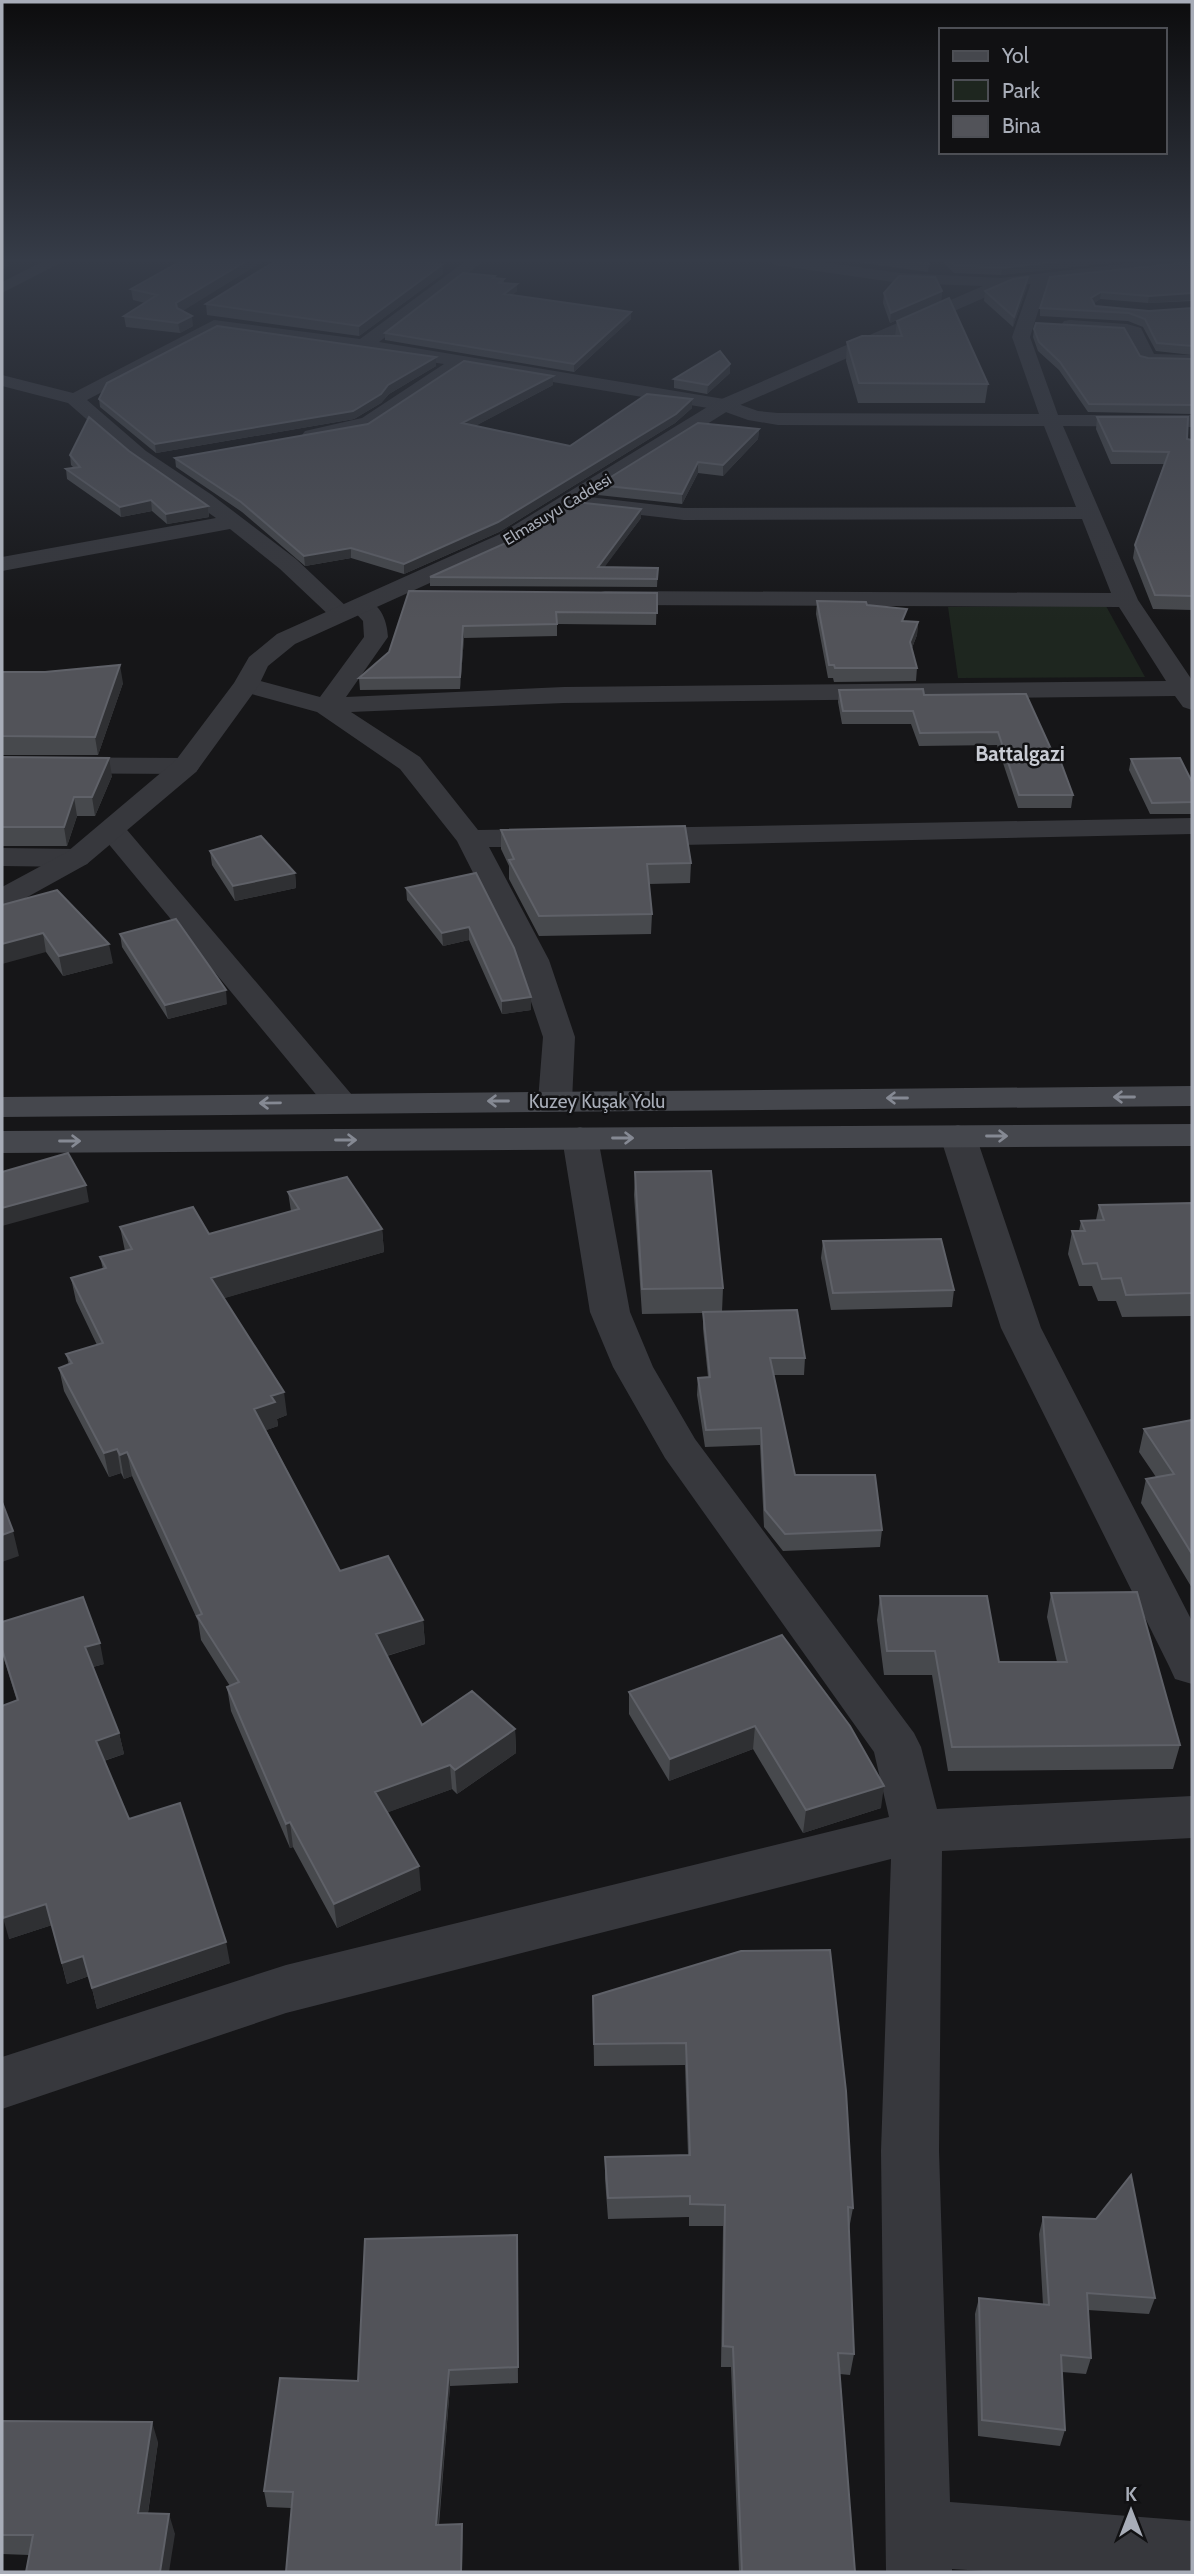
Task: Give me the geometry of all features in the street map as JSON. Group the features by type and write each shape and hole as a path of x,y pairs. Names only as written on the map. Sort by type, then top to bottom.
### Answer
{"main road":[{"name":"Kuzey Kuşak Yolu","path":"2,1142 1192,1096"},
{"name":"Kuzey Kuşak Yolu","path":"2,1107 340,1102 568,1120 958,1136 1192,1135"}],"street":[{"path":"2,380 75,399 151,463 351,610 375,618 376,637 326,707"},
{"path":"75,399 110,380"},
{"path":"295,438 361,427 430,380"},
{"path":"575,380 724,405 755,416 778,419 1192,421"},
{"name":"Elmasuyu Caddesi","path":"2,899 76,858 186,766 246,685 258,662 275,645 390,595 508,539 724,405 784,380"},
{"path":"1034,380 1126,600 1189,693"},
{"path":"1126,422 1192,437"},
{"path":"151,463 177,459"},
{"path":"572,501 684,514 1092,513"},
{"path":"2,564 233,522"},
{"path":"390,595 442,596"},
{"path":"588,598 1126,600"},
{"path":"246,685 326,707 410,763 470,839 533,960 559,1037 568,1120 610,1312 633,1367 680,1448 897,1747 917,1831 910,2151 919,2552 1192,2554"},
{"path":"326,707 391,701 564,695 1189,693"},
{"path":"2,765 186,766"},
{"path":"470,839 1192,826"},
{"path":"112,830 340,1102"},
{"path":"2,857 76,858"},
{"path":"958,1136 1021,1328 1192,1666"},
{"path":"2,2083 286,1989 917,1831 1192,1817"}],"green space":[{"path":"1106,606 1145,677 958,678 948,607"}],"building":[{"path":"113,380 396,380 381,394 353,411 155,444 99,399 107,383"},
{"path":"435,380 545,380 462,423 570,446 647,394 692,399 676,414 498,522 404,564 351,548 304,556 241,502 175,458 368,424"},
{"path":"680,380 713,380 708,385"},
{"path":"858,380 986,380 988,384 859,383"},
{"path":"1073,380 1192,380 1192,405 1089,404"},
{"path":"89,417 129,451 208,506 166,514 151,500 120,507 66,469 80,467 70,455"},
{"path":"1097,417 1188,417 1187,439 1192,440 1192,596 1155,595 1135,545 1169,452 1113,451"},
{"path":"698,423 759,429 723,465 698,462 682,494 598,485"},
{"path":"575,502 641,509 598,567 658,568 657,579 430,577 517,538"},
{"path":"409,591 657,593 657,613 556,612 557,624 463,626 460,677 359,678 389,652"},
{"path":"817,601 866,602 867,605 907,609 902,621 918,622 910,642 917,668 835,668 834,665 829,665"},
{"path":"120,665 95,737 2,736 2,672 45,672"},
{"path":"923,689 924,695 1026,694 1056,760 1060,760 1073,795 1019,795 998,732 920,733 913,711 843,711 839,690"},
{"path":"2,757 109,758 92,797 74,797 64,827 2,827"},
{"path":"1180,758 1192,782 1192,802 1152,803 1131,759"},
{"path":"685,826 691,863 647,864 652,914 539,916 509,860 514,859 501,830"},
{"path":"261,836 295,873 233,886 210,851"},
{"path":"476,873 514,948 531,997 502,1001 469,927 442,933 406,888"},
{"path":"57,890 109,944 59,956 43,933 2,944 2,905"},
{"path":"176,919 226,990 165,1005 120,934"},
{"path":"68,1153 86,1185 2,1208 2,1172"},
{"path":"711,1171 723,1288 642,1289 635,1172"},
{"path":"347,1177 382,1229 211,1278 284,1392 271,1396 275,1402 254,1409 340,1571 388,1556 423,1620 376,1634 422,1725 472,1691 515,1729 455,1770 450,1765 375,1792 419,1866 334,1904 290,1822 286,1824 227,1687 239,1682 197,1616 202,1614 127,1452 120,1455 117,1449 104,1453 59,1368 72,1363 66,1354 103,1343 71,1278 106,1268 100,1257 132,1249 120,1227 193,1207 209,1234 299,1209 288,1192"},
{"path":"1192,1203 1192,1293 1126,1295 1121,1278 1102,1279 1097,1263 1083,1264 1072,1231 1085,1231 1081,1221 1104,1220 1099,1205"},
{"path":"941,1239 954,1290 833,1293 823,1241"},
{"path":"797,1310 805,1358 770,1358 795,1475 875,1475 882,1530 785,1534 765,1510 761,1428 706,1430 698,1378 710,1377 703,1312"},
{"path":"1192,1420 1192,1554 1146,1479 1174,1474 1144,1429"},
{"path":"2,1502 13,1531 2,1535"},
{"path":"1137,1592 1180,1745 952,1747 935,1651 887,1651 880,1596 987,1596 999,1662 1067,1662 1051,1593"},
{"path":"83,1597 100,1643 85,1647 119,1733 96,1741 129,1819 180,1803 226,1942 92,1988 83,1956 62,1963 46,1904 3,1918 2,1914 2,1706 18,1700 2,1649 2,1622"},
{"path":"782,1635 850,1726 884,1786 806,1810 755,1726 670,1759 629,1692"},
{"path":"830,1950 846,2091 853,2208 848,2207 854,2354 838,2353 855,2572 742,2572 733,2347 723,2346 725,2205 690,2204 690,2196 608,2198 605,2157 690,2155 686,2043 594,2044 593,1996 741,1951"},
{"path":"1131,2175 1155,2298 1087,2293 1091,2358 1061,2355 1065,2430 982,2420 979,2298 1049,2305 1043,2217 1096,2219"},
{"path":"517,2235 518,2367 449,2370 436,2525 462,2524 461,2572 286,2572 293,2492 264,2491 280,2378 358,2381 365,2239"},
{"path":"2,2421 152,2422 138,2513 169,2514 160,2572 26,2572 33,2535 2,2535"}],"district":[{"name":"Battalgazi","path":"1020,754"}]}
